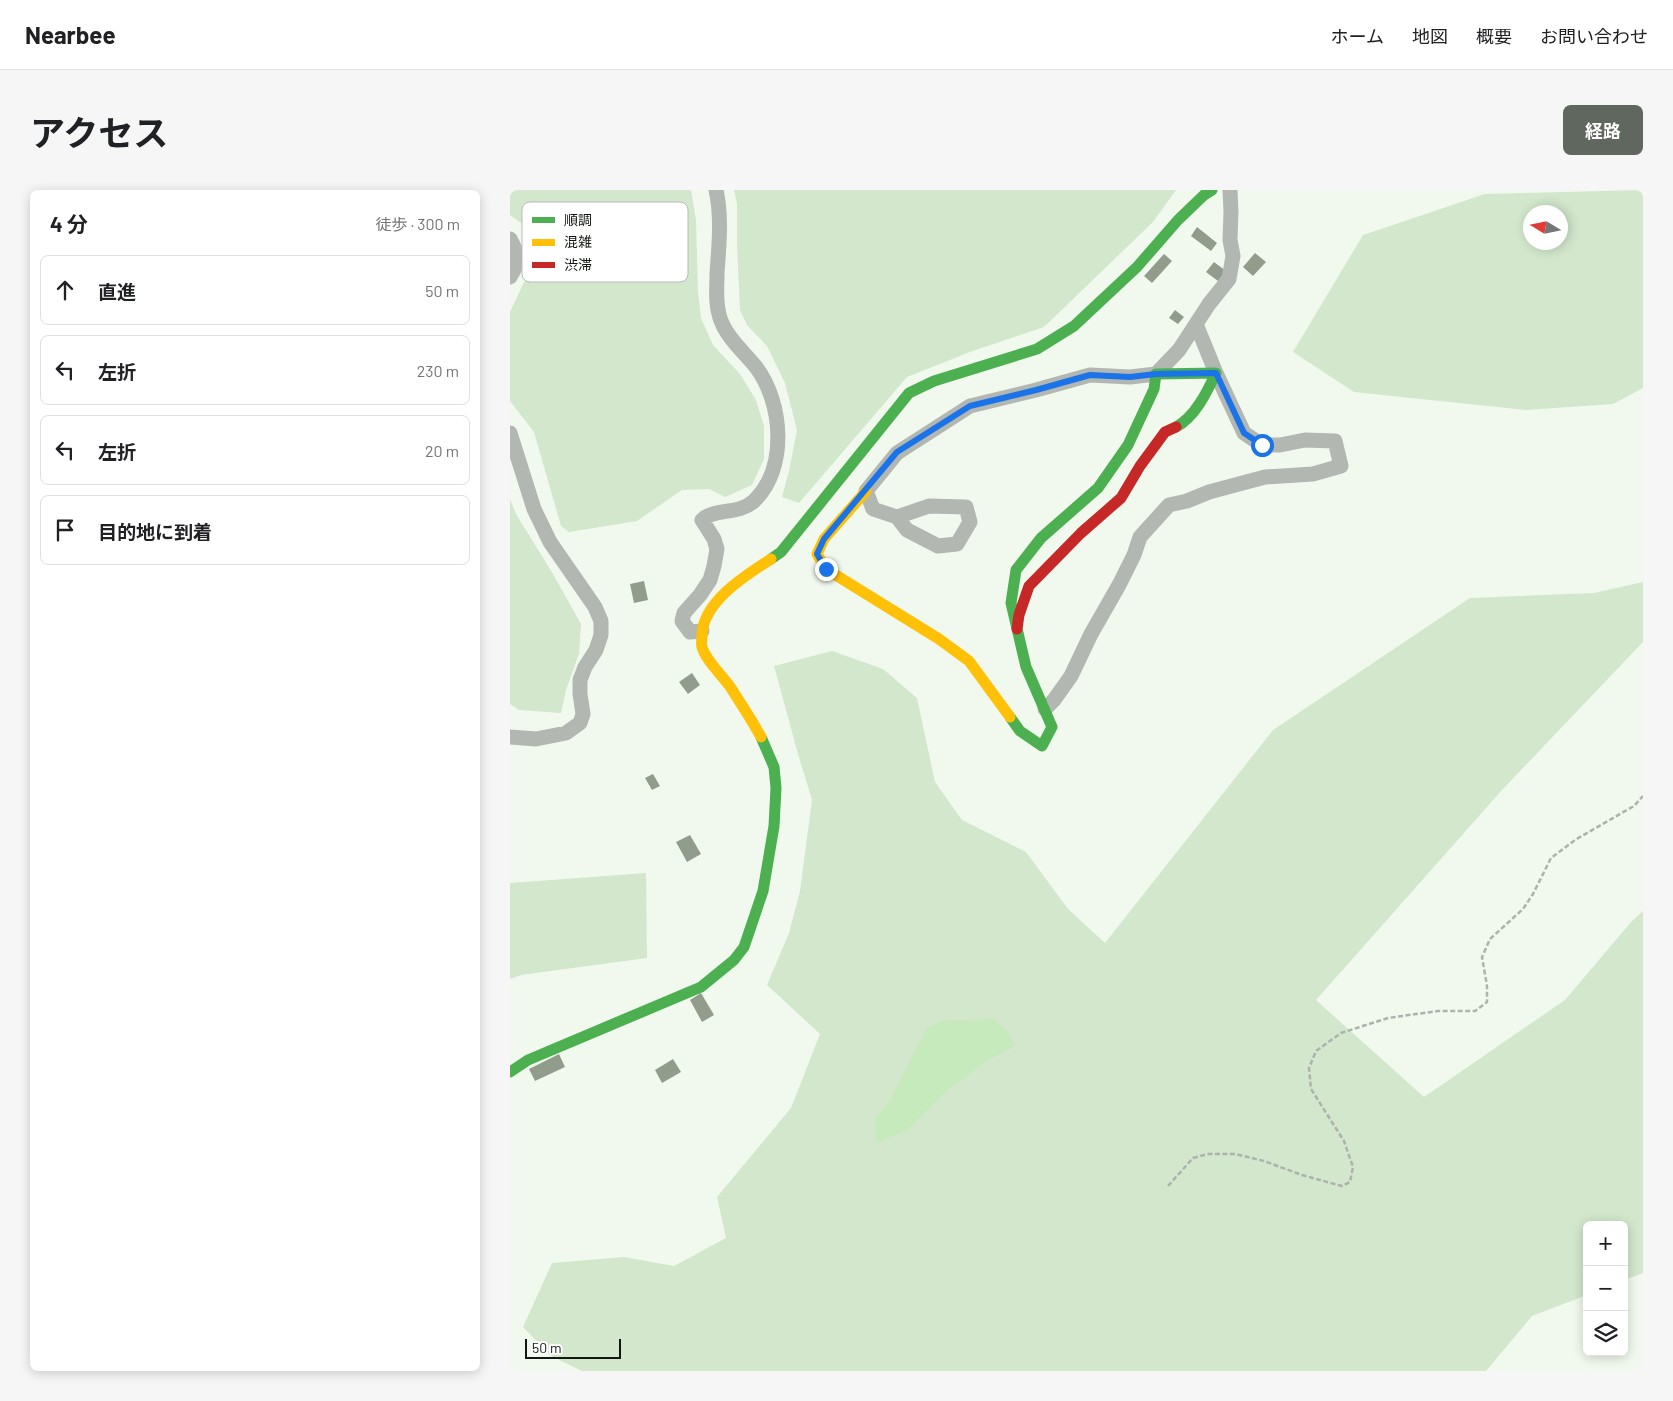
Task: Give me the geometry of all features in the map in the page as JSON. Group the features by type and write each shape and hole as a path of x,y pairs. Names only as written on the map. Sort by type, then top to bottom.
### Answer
{"street":[{"path":"702,631 690,632 682,621 684,613 710,580 717,549 714,539 704,526 702,520 706,515 735,511 752,503 762,493 772,473 778,440 777,419 771,396 757,369 731,338 720,320 716,300 720,206 716,190"},
{"path":"510,1072 528,1060 554,1048 701,987 734,960 744,947 763,891 772,835 776,788 774,766 761,736 702,647 702,631 705,620 718,600 748,574 781,552 910,393 934,381 1036,350 1074,326 1137,267 1178,220 1204,195 1212,190"},
{"path":"1216,373 1156,374 1130,377 1090,375 970,406 897,452 824,539 817,554 826,569 940,639 969,661 1020,731 1042,746 1052,728 1026,667 1011,603 1016,570 1041,538 1098,488 1128,445 1154,389 1156,374 1179,350 1209,304 1229,279 1233,256 1230,240 1230,190"},
{"path":"510,239 518,255 516,268 510,277"},
{"path":"1045,709 1071,676 1091,634 1134,555 1140,537 1169,505 1265,478 1313,474 1341,466 1335,441 1305,440 1280,445 1262,445 1244,433 1196,324"},
{"path":"1017,629 1019,615 1029,586 1081,533 1121,498 1140,466 1165,432 1183,423 1205,396 1216,373"},
{"path":"510,433 534,510 550,542 594,607 601,621 601,634 596,650 585,667 580,680 583,714 580,723 566,733 558,735 536,739 510,738"},
{"path":"866,491 873,510 897,517"}],"path":[{"path":"1168,1186 1193,1158 1208,1154 1235,1154 1264,1161 1302,1175 1342,1186 1350,1182 1353,1167 1344,1141 1311,1089 1309,1068 1316,1051 1341,1033 1388,1018 1438,1011 1475,1010 1487,1002 1487,986 1482,957 1490,939 1523,909 1533,894 1551,858 1575,840 1634,806 1643,796"}],"shaded area":[{"path":"510,190 691,190 696,220 698,291 701,318 713,345 740,374 756,400 764,426 764,459 752,485 725,497 709,489 682,490 637,521 569,532 561,526 534,432 510,401 510,312 524,282 688,282 688,202 522,202 522,224 510,215"},
{"path":"734,190 1176,190 1153,222 1044,327 970,352 907,377 799,503 782,497 797,430 785,383 767,346 747,325 740,310 737,204"},
{"path":"1643,190 1643,388 1613,404 1526,410 1354,392 1293,352 1363,235 1485,194"},
{"path":"510,499 516,514 581,624 579,654 566,690 561,713 519,710 510,704"},
{"path":"1643,582 1643,642 1502,790 1316,1000 1424,1097 1565,1000 1631,922 1643,911 1643,1273 1628,1279 1628,1221 1583,1221 1583,1297 1532,1316 1486,1371 582,1371 551,1356 523,1327 552,1263 624,1257 674,1266 726,1238 717,1197 791,1108 820,1034 767,985 789,933 800,891 812,800 774,666 832,651 883,669 917,698 935,782 962,820 1026,852 1068,909 1105,943 1273,730 1470,598 1594,593"},
{"path":"646,873 647,958 521,975 510,979 510,883"},
{"path":"993,1018 1009,1033 1015,1046 988,1060 949,1089 908,1130 876,1143 875,1119 891,1099 927,1028 944,1020 964,1021"}],"building":[{"path":"1197,227 1217,243 1211,251 1191,236"},
{"path":"1255,253 1266,262 1253,276 1243,267"},
{"path":"1164,254 1172,261 1152,283 1144,276"},
{"path":"1214,262 1226,271 1218,281 1206,272"},
{"path":"1175,310 1184,317 1178,324 1169,318"},
{"path":"644,581 648,600 634,603 630,584"},
{"path":"692,673 700,685 688,694 679,682"},
{"path":"653,774 660,786 652,790 645,778"},
{"path":"690,835 701,854 687,862 676,842"},
{"path":"701,993 714,1015 702,1022 690,1000"},
{"path":"559,1054 565,1067 535,1081 529,1069"},
{"path":"673,1059 681,1072 662,1083 655,1070"}],"traffic: fast":[{"path":"771,559 781,552 909,393 934,381 1037,349 1074,326 1137,267 1178,220 1204,195 1212,190"},
{"path":"1010,717 1020,731 1042,746 1052,727 1026,667 1011,603 1016,570 1041,538 1098,488 1128,445 1154,389 1156,374 1216,373 1195,411 1176,427"},
{"path":"510,1072 528,1060 701,987 734,960 744,947 763,891 774,826 776,788 774,767 761,737"}],"traffic: slow":[{"path":"866,491 824,539 817,554 826,569 939,639 969,661 1010,717"},
{"path":"761,737 731,688 707,658 702,642 704,624 709,612 717,601 738,581 771,559"}],"traffic: jam":[{"path":"1017,629 1019,615 1029,586 1081,533 1121,498 1140,466 1165,432 1176,427"}],"route":[{"path":"826,569 817,554 824,539 897,452 970,406 1090,375 1130,377 1156,374 1216,373 1244,433 1262,445"}]}
